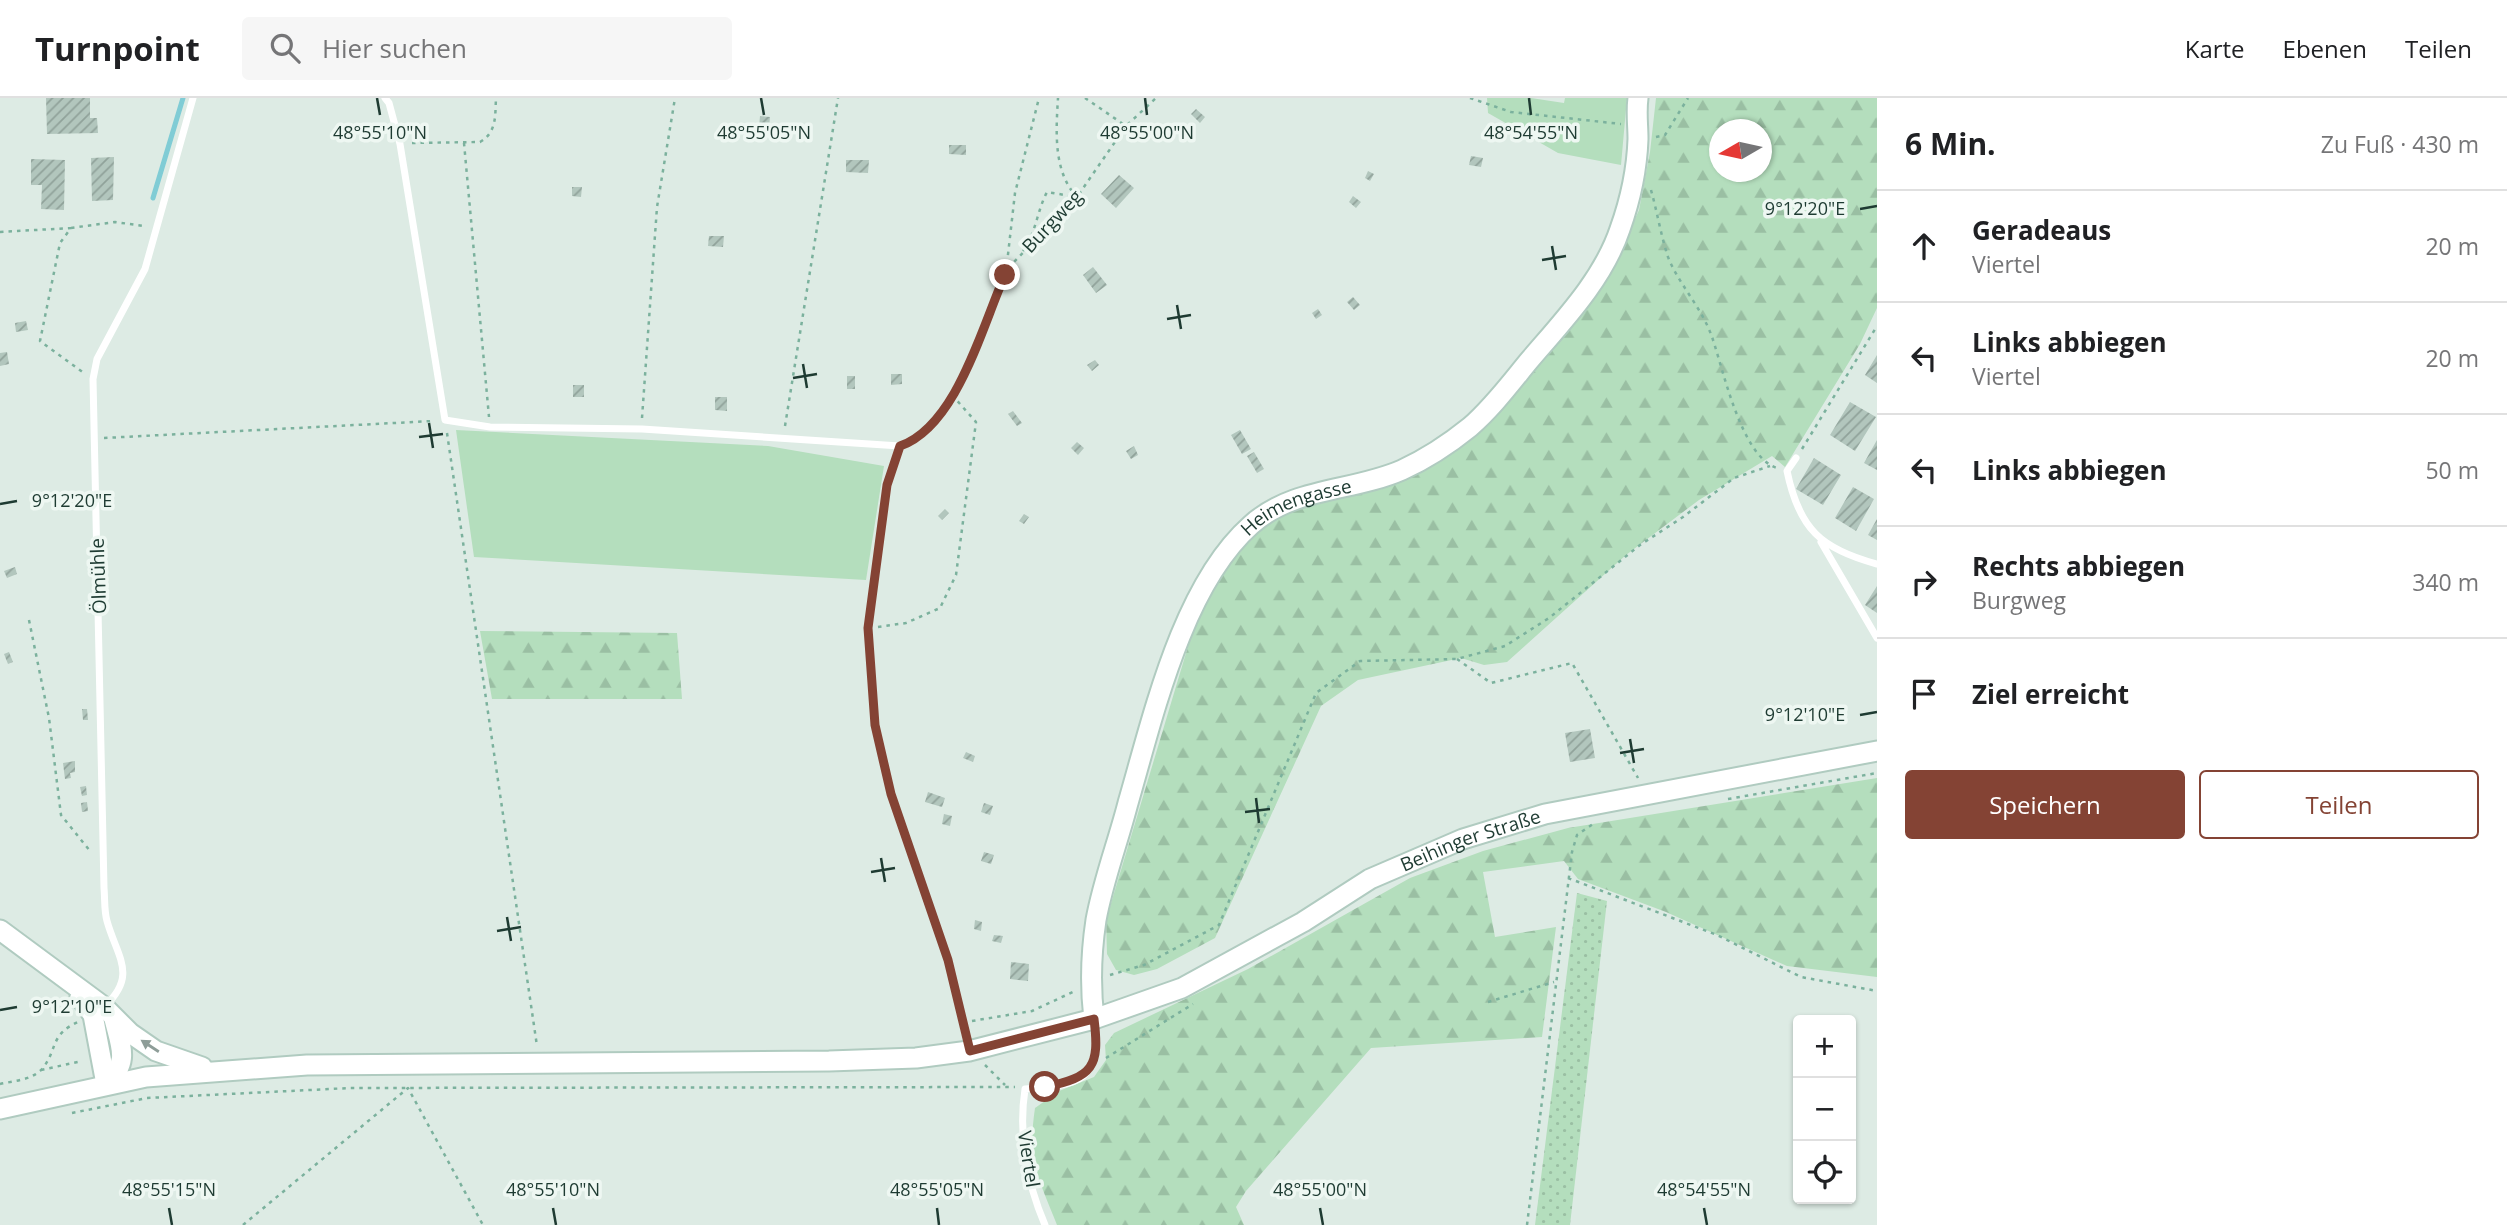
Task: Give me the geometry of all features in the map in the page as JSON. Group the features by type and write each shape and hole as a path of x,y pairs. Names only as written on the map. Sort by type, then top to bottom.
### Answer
{"main road":[{"name":"Heimengasse","path":"1094,1019 1091,983 1094,939 1101,900 1161,691 1189,616 1213,572 1238,538 1252,524 1274,509 1298,497 1401,471 1435,453 1472,425 1490,406 1562,321 1610,253 1624,216 1638,133 1638,98"},
{"name":"Beihinger Straße","path":"0,1109 106,1084 213,1070 307,1065 829,1061 916,1058 970,1051 1094,1019 1182,988 1303,922 1370,879 1450,844 1545,814 1877,751"},
{"path":"0,930 69,983 104,1014 156,1051 213,1070"},
{"path":"104,1014 123,1052 119,1073 106,1084"}],"lane":[{"name":"Ölmühle","path":"104,1014 123,981 123,965 107,919 104,862 93,379 97,359 145,270 193,98"},
{"path":"385,98 389,103 400,144 445,420 490,427 642,429 900,446 887,485 868,628 875,725 891,794 930,902 965,1022 970,1051"},
{"path":"1796,458 1787,471 1801,509 1877,638"},
{"path":"1821,541 1845,556 1877,564"},
{"path":"1094,1019 1097,1056 1094,1065"},
{"name":"Viertel","path":"1045,1225 1030,1183 1025,1153 1022,1109 1025,1089 1062,1084 1084,1076 1094,1065"}],"path":[{"path":"400,144 480,142 489,137 494,126 496,98"},
{"path":"642,429 657,207 675,98"},
{"path":"784,437 838,98"},
{"path":"1005,275 1015,193 1039,98"},
{"path":"1058,98 1059,164 1069,189 1077,197"},
{"path":"1085,98 1126,125"},
{"name":"Burgweg","path":"900,446 915,441 932,424 952,396 1012,264 1077,197 1126,125 1156,98"},
{"path":"1470,98 1511,111 1664,135 1688,98"},
{"path":"464,143 490,427"},
{"path":"1649,183 1669,258 1703,316 1733,408 1770,466"},
{"path":"1012,264 1033,235 1039,208 1047,192 1077,197"},
{"path":"0,232 71,228 115,222 156,227"},
{"path":"71,228 60,243 40,341 93,379"},
{"path":"1796,458 1877,326"},
{"path":"868,628 906,623 940,608 956,575 976,422 952,396"},
{"path":"94,438 445,420 536,1024 538,1062"},
{"path":"965,1022 1032,1012 1091,983 1144,965 1219,925 1316,693 1360,661 1457,659 1505,646 1549,618 1640,545 1683,517 1734,478 1770,466 1787,471"},
{"path":"29,620 49,718 61,815 88,850 104,862"},
{"path":"1457,659 1491,683 1572,663 1646,793"},
{"path":"1716,801 1877,773"},
{"path":"1527,1225 1554,982 1572,852 1577,835 1596,822 1578,826"},
{"path":"1568,878 1717,935 1801,977 1877,991"},
{"path":"1488,1002 1554,982"},
{"path":"1094,1065 1195,1003"},
{"path":"0,1084 25,1079 41,1070 62,1029 104,1014"},
{"path":"67,1114 147,1098 408,1088 1005,1085 970,1051"},
{"path":"243,1225 408,1088"},
{"path":"408,1088 483,1225"}],"green space":[{"path":"1487,98 1531,98 1564,103 1565,98 1627,98 1621,165 1558,153 1488,113"},
{"path":"1656,98 1877,98 1877,308 1860,344 1785,467 1772,456 1699,500 1626,555 1507,662 1484,665 1461,658 1358,680 1321,706 1215,938 1157,969 1134,975 1116,970 1107,954 1106,920 1195,623 1238,545 1293,506 1382,489 1471,430 1611,271 1639,210 1650,152"},
{"path":"456,430 768,446 884,466 866,580 474,557"},
{"path":"480,631 677,633 682,699 492,699"},
{"path":"1877,778 1877,977 1787,966 1666,912 1578,879 1564,861 1483,872 1495,937 1556,927 1542,1037 1371,1048 1246,1191 1236,1207 1244,1225 1057,1225 1033,1156 1035,1108 1059,1091 1094,1077 1106,1060 1105,1045 1114,1033 1248,969 1410,878 1483,851 1568,828"},
{"path":"1577,893 1607,901 1570,1225 1535,1225"}],"building":[{"path":"46,98 90,98 90,118 97,118 98,133 47,134"},
{"path":"1196,109 1205,117 1200,123 1191,114"},
{"path":"760,116 770,117 769,128 759,127"},
{"path":"949,145 966,145 966,155 949,154"},
{"path":"1471,156 1483,158 1481,167 1469,165"},
{"path":"114,157 113,200 92,201 91,158"},
{"path":"31,159 65,160 64,210 41,209 42,185 31,185"},
{"path":"846,160 869,160 868,173 846,172"},
{"path":"1368,171 1374,174 1370,181 1365,178"},
{"path":"1119,175 1134,188 1116,208 1101,194"},
{"path":"572,187 582,187 581,197 572,196"},
{"path":"1353,196 1361,202 1356,208 1349,202"},
{"path":"709,236 724,236 723,247 708,246"},
{"path":"1093,267 1107,285 1096,293 1083,275"},
{"path":"1353,297 1360,305 1354,310 1347,302"},
{"path":"1318,309 1322,315 1316,319 1312,313"},
{"path":"26,321 28,330 16,332 15,323"},
{"path":"7,352 9,364 0,366 0,353"},
{"path":"1877,355 1877,383 1865,375"},
{"path":"1095,360 1099,365 1092,371 1087,365"},
{"path":"891,374 902,374 902,384 891,385"},
{"path":"847,376 855,376 855,389 847,389"},
{"path":"573,385 584,385 584,397 573,397"},
{"path":"715,397 727,397 727,411 715,410"},
{"path":"1850,402 1876,417 1855,451 1830,435"},
{"path":"1013,411 1022,423 1017,426 1008,414"},
{"path":"1240,430 1251,449 1242,454 1231,435"},
{"path":"1877,440 1877,470 1864,463"},
{"path":"1077,442 1084,448 1078,455 1071,448"},
{"path":"1134,446 1138,455 1131,459 1126,451"},
{"path":"1254,452 1264,469 1257,473 1247,456"},
{"path":"1814,458 1841,475 1823,505 1796,489"},
{"path":"1853,487 1874,499 1856,531 1835,518"},
{"path":"945,509 949,513 942,520 938,516"},
{"path":"1024,514 1029,517 1024,524 1019,521"},
{"path":"1877,519 1877,540 1868,535"},
{"path":"15,567 17,574 7,578 4,571"},
{"path":"1877,586 1877,613 1865,605"},
{"path":"9,652 13,662 8,664 4,654"},
{"path":"82,709 87,709 88,720 83,720"},
{"path":"1590,729 1595,758 1570,762 1565,733"},
{"path":"966,752 975,756 973,762 963,758"},
{"path":"75,761 75,772 70,773 71,778 65,779 63,763"},
{"path":"86,786 87,795 82,796 80,787"},
{"path":"928,792 945,798 942,807 925,802"},
{"path":"87,802 88,811 82,812 81,803"},
{"path":"984,803 993,806 990,815 981,812"},
{"path":"944,814 952,816 950,826 942,824"},
{"path":"984,852 994,855 991,864 981,861"},
{"path":"975,920 982,922 981,931 974,929"},
{"path":"994,935 1003,936 1001,943 992,941"},
{"path":"1011,962 1029,964 1028,981 1010,979"}],"waterway":[{"path":"153,198 183,98"}],"route":[{"path":"1005,275 964,375 952,396 932,424 915,441 900,446 893,464 887,485 868,628 875,725 891,794 948,960 970,1051 1094,1019 1097,1056 1094,1065 1084,1076 1045,1087"}]}
